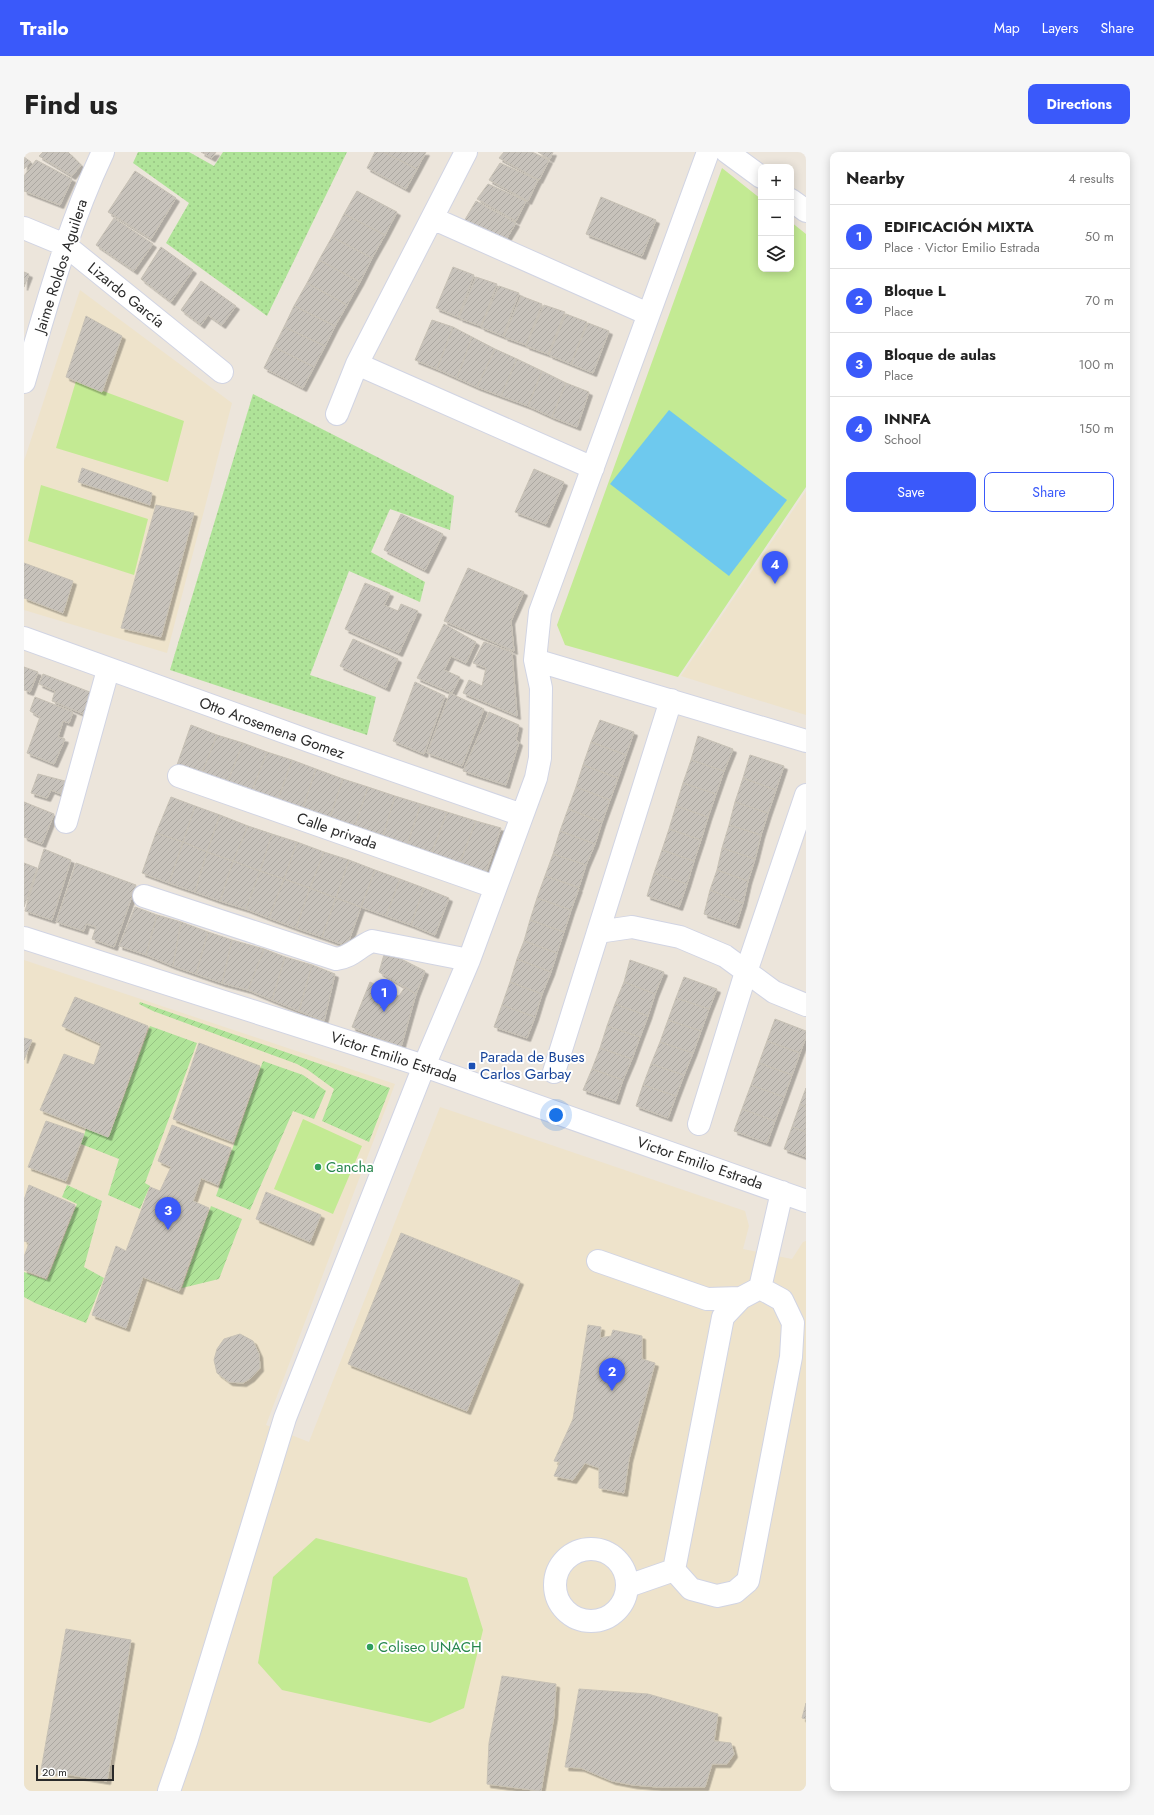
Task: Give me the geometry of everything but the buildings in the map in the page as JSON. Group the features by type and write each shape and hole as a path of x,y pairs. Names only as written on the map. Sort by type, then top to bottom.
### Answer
{"street":[{"name":"Jaime Roldos Aguilera","path":"24,382 65,245 87,185 103,152"},
{"path":"337,414 357,364 466,152"},
{"path":"171,1790 285,1418 424,1066 469,960 536,778 540,758 541,688 535,660 540,612 708,152"},
{"path":"727,152 758,175"},
{"path":"794,202 806,211"},
{"path":"432,218 648,314"},
{"name":"Lizardo García","path":"24,228 65,245 222,372"},
{"path":"357,364 593,468"},
{"name":"Otto Arosemena Gomez","path":"24,638 108,670 522,815"},
{"path":"535,660 806,741"},
{"path":"66,822 108,670"},
{"path":"554,1072 671,700"},
{"name":"Calle privada","path":"179,776 495,887"},
{"path":"699,1124 746,972 806,795"},
{"path":"144,896 336,959 346,958 372,941 469,960"},
{"path":"598,932 632,927 680,937 725,956 774,992 806,1005"},
{"name":"Victor Emilio Estrada","path":"24,938 424,1066 806,1200"},
{"path":"674,1570 723,1317 741,1298 760,1288 782,1192"},
{"path":"598,1261 707,1299 741,1298"},
{"path":"674,1570 691,1589 717,1596 735,1592 748,1581 792,1350 793,1323 782,1300 760,1288"},
{"path":"628,1586 674,1570"}],"shaded area":[{"path":"80,290 232,403 167,653 24,610 24,461"},
{"path":"806,491 806,715 681,676"},
{"path":"24,960 395,1084 266,1425 309,1442 440,1107 745,1211 749,1226 743,1249 792,1259 803,1242 806,1241 806,1791 24,1791"}],"green space":[{"path":"138,152 189,152 214,166 223,152 347,152 267,316 166,243 189,203 133,163"},
{"path":"722,168 758,197 758,272 794,272 794,224 806,234 806,487 678,677 565,645 557,625"},
{"path":"76,381 184,421 168,482 56,448"},
{"path":"253,394 454,496 450,530 390,509 371,552 425,582 420,602 349,571 310,675 376,697 367,735 170,670"},
{"path":"41,485 148,519 134,575 28,541"},
{"path":"140,1002 390,1088 369,1142 322,1121 334,1089 308,1070 297,1064 153,1011 139,1004"},
{"path":"150,1026 197,1043 145,1183 150,1186 140,1209 108,1195 119,1159 81,1144 86,1129 109,1137"},
{"path":"263,1061 303,1075 326,1091 314,1119 293,1111 250,1210 216,1196"},
{"name":"Cancha","path":"303,1119 362,1146 333,1214 274,1189"},
{"path":"67,1185 102,1201 84,1267 104,1278 86,1323 35,1303 24,1297 24,1272 47,1280 77,1204 62,1197"},
{"path":"211,1206 242,1219 219,1279 182,1288"},
{"name":"Coliseo UNACH","path":"316,1538 467,1578 483,1630 464,1708 430,1723 282,1690 258,1663 273,1577"}],"water":[{"path":"669,410 787,500 729,576 610,484"}],"place":[{"name":"INNFA","path":"775,584"},
{"name":"EDIFICACIÓN MIXTA","path":"384,1012"},
{"name":"Parada de Buses Carlos Garbay","path":"472,1066"},
{"name":"Cancha","path":"318,1167"},
{"name":"Bloque de aulas","path":"168,1230"},
{"name":"Bloque L","path":"612,1391"},
{"name":"Coliseo UNACH","path":"370,1647"}]}
